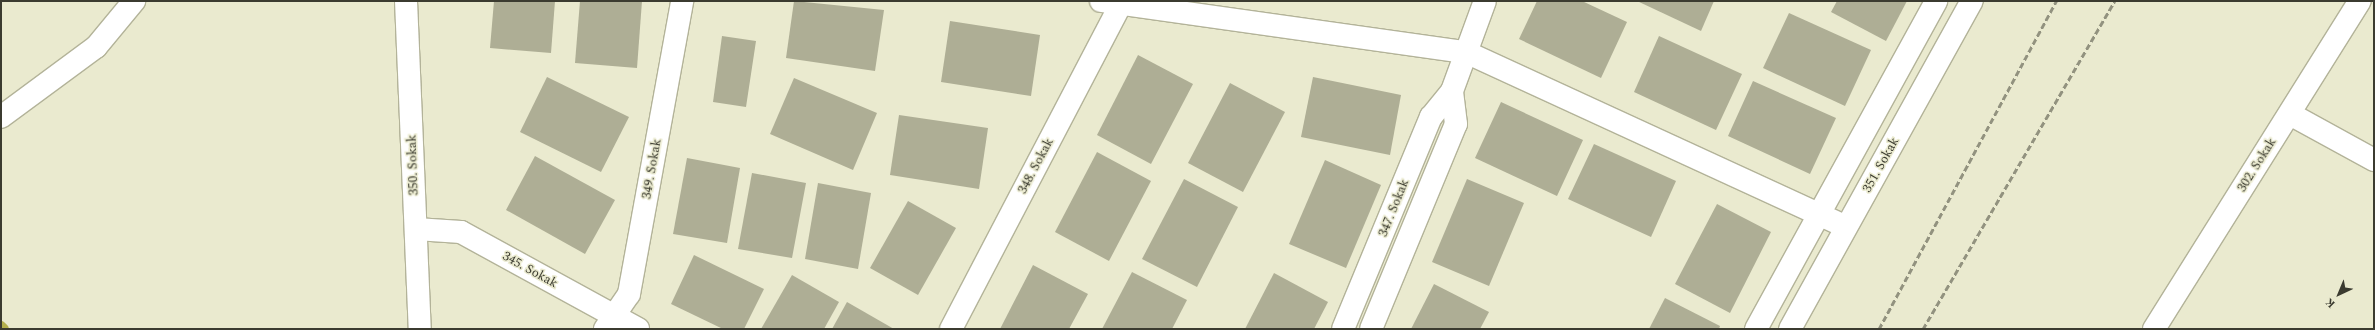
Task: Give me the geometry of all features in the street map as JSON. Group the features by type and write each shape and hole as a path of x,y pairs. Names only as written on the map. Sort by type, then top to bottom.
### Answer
{"street":[{"path":"1,117 96,47 134,1"},
{"name":"350. Sokak","path":"406,1 420,329"},
{"name":"349. Sokak","path":"609,322 629,294 682,1"},
{"name":"347. Sokak","path":"1343,329 1431,118 1452,91 1485,1"},
{"path":"1756,329 1936,1"},
{"name":"351. Sokak","path":"1790,329 1972,1"},
{"name":"302. Sokak","path":"2154,329 2360,1"},
{"path":"1111,2 1466,52 1846,227"},
{"name":"348. Sokak","path":"951,329 1111,2"},
{"name":"347. Sokak","path":"1371,329 1456,124 1452,91"},
{"path":"2290,114 2374,160"},
{"name":"345. Sokak","path":"416,229 460,232 609,322 638,329"}],"building":[{"path":"494,1 555,1 551,53 490,48"},
{"path":"580,1 642,1 637,68 575,63"},
{"path":"794,1 884,10 875,71 786,58"},
{"path":"1537,1 1582,1 1627,22 1601,78 1519,39"},
{"path":"1637,1 1714,1 1701,31"},
{"path":"1837,1 1907,1 1886,41 1831,12"},
{"path":"1789,13 1871,50 1845,106 1763,68"},
{"path":"950,21 1040,35 1031,96 941,82"},
{"path":"722,36 756,41 746,107 713,102"},
{"path":"1659,36 1742,74 1716,130 1634,92"},
{"path":"1138,55 1193,84 1151,164 1097,135"},
{"path":"547,77 629,117 601,172 520,132"},
{"path":"1313,77 1401,95 1390,155 1301,137"},
{"path":"794,78 877,113 853,170 770,134"},
{"path":"1753,81 1836,118 1810,174 1728,136"},
{"path":"1230,83 1285,112 1243,192 1188,163"},
{"path":"1501,102 1583,140 1557,196 1475,158"},
{"path":"899,115 988,128 979,189 890,175"},
{"path":"1594,144 1676,181 1651,237 1568,199"},
{"path":"1097,152 1151,181 1109,261 1055,232"},
{"path":"535,156 615,200 585,254 506,210"},
{"path":"687,158 740,168 727,243 673,234"},
{"path":"1325,160 1381,185 1346,268 1289,244"},
{"path":"752,173 806,183 792,258 738,249"},
{"path":"1184,179 1238,207 1197,287 1142,259"},
{"path":"1467,179 1524,203 1489,286 1432,262"},
{"path":"818,183 871,193 858,269 805,259"},
{"path":"908,201 956,228 918,295 870,268"},
{"path":"1717,204 1771,232 1730,313 1675,284"},
{"path":"694,255 764,289 744,329 723,329 671,304"},
{"path":"1033,265 1088,294 1069,329 1000,329"},
{"path":"1132,272 1187,300 1172,329 1102,329"},
{"path":"1274,273 1328,302 1314,329 1245,329"},
{"path":"792,275 839,302 824,329 761,329"},
{"path":"1434,284 1489,312 1480,329 1411,329"},
{"path":"1665,298 1720,326 1719,329 1649,329"},
{"path":"847,302 894,329 832,329"}],"waterway":[{"path":"1,326 4,329"}],"railway":[{"path":"1879,329 2056,1"},
{"path":"1923,329 2115,1"}]}
